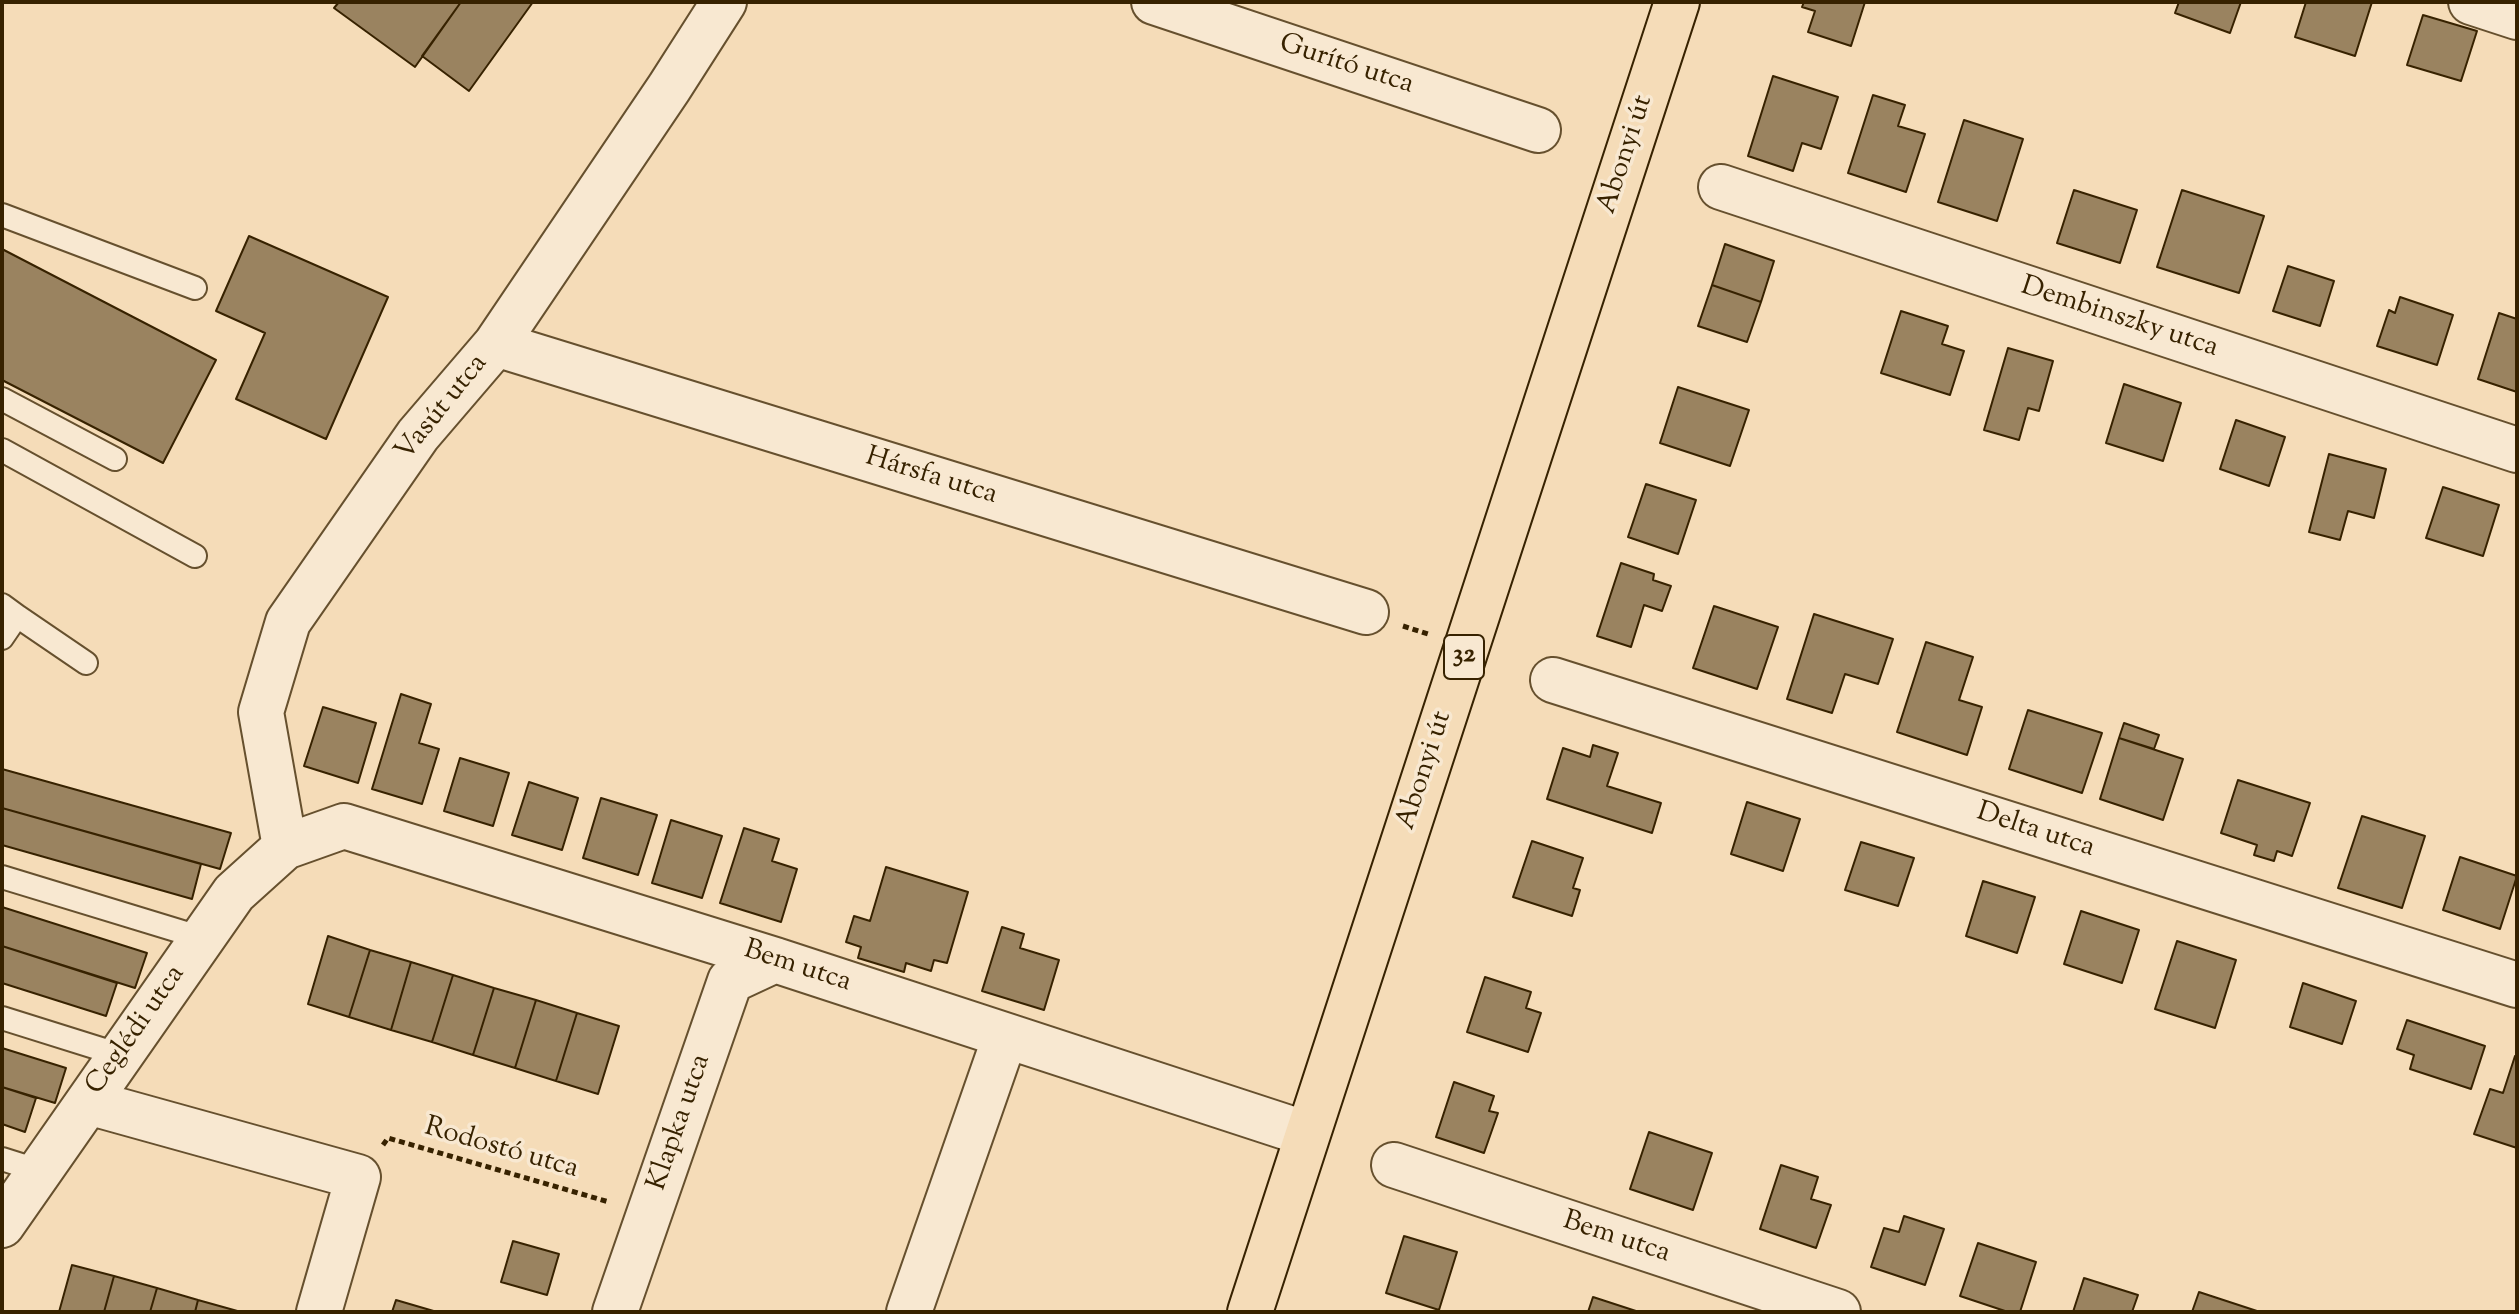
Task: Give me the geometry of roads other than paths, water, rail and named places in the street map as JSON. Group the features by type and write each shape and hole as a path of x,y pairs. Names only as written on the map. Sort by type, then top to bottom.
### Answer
{"main road":[{"name":"Abonyi út","path":"1250,1312 1677,2"}],"street":[{"name":"Vasút utca","path":"285,847 261,712 288,622 418,435 496,344 724,2"},
{"name":"Gurító utca","path":"1154,2 1538,130"},
{"path":"2471,2 2517,17"},
{"name":"Dembinszky utca","path":"1721,187 2517,450"},
{"name":"Hársfa utca","path":"496,344 1366,612"},
{"name":"Delta utca","path":"1553,680 2517,985"},
{"name":"Bem utca","path":"285,847 344,826 775,960 1307,1134"},
{"name":"Ceglédi utca","path":"2,1225 21,1165 88,1102 234,893 285,847"},
{"name":"Klapka utca","path":"615,1312 730,981 775,960"},
{"path":"909,1312 1005,1037"},
{"path":"88,1102 358,1177 319,1312"},
{"name":"Bem utca","path":"1394,1165 1838,1312"}],"lane":[{"path":"2,215 195,288"},
{"path":"2,399 115,459"},
{"path":"2,450 195,556"},
{"path":"2,638 10,610 86,663"},
{"path":"2,877 202,938"},
{"path":"2,1018 120,1055"}]}
